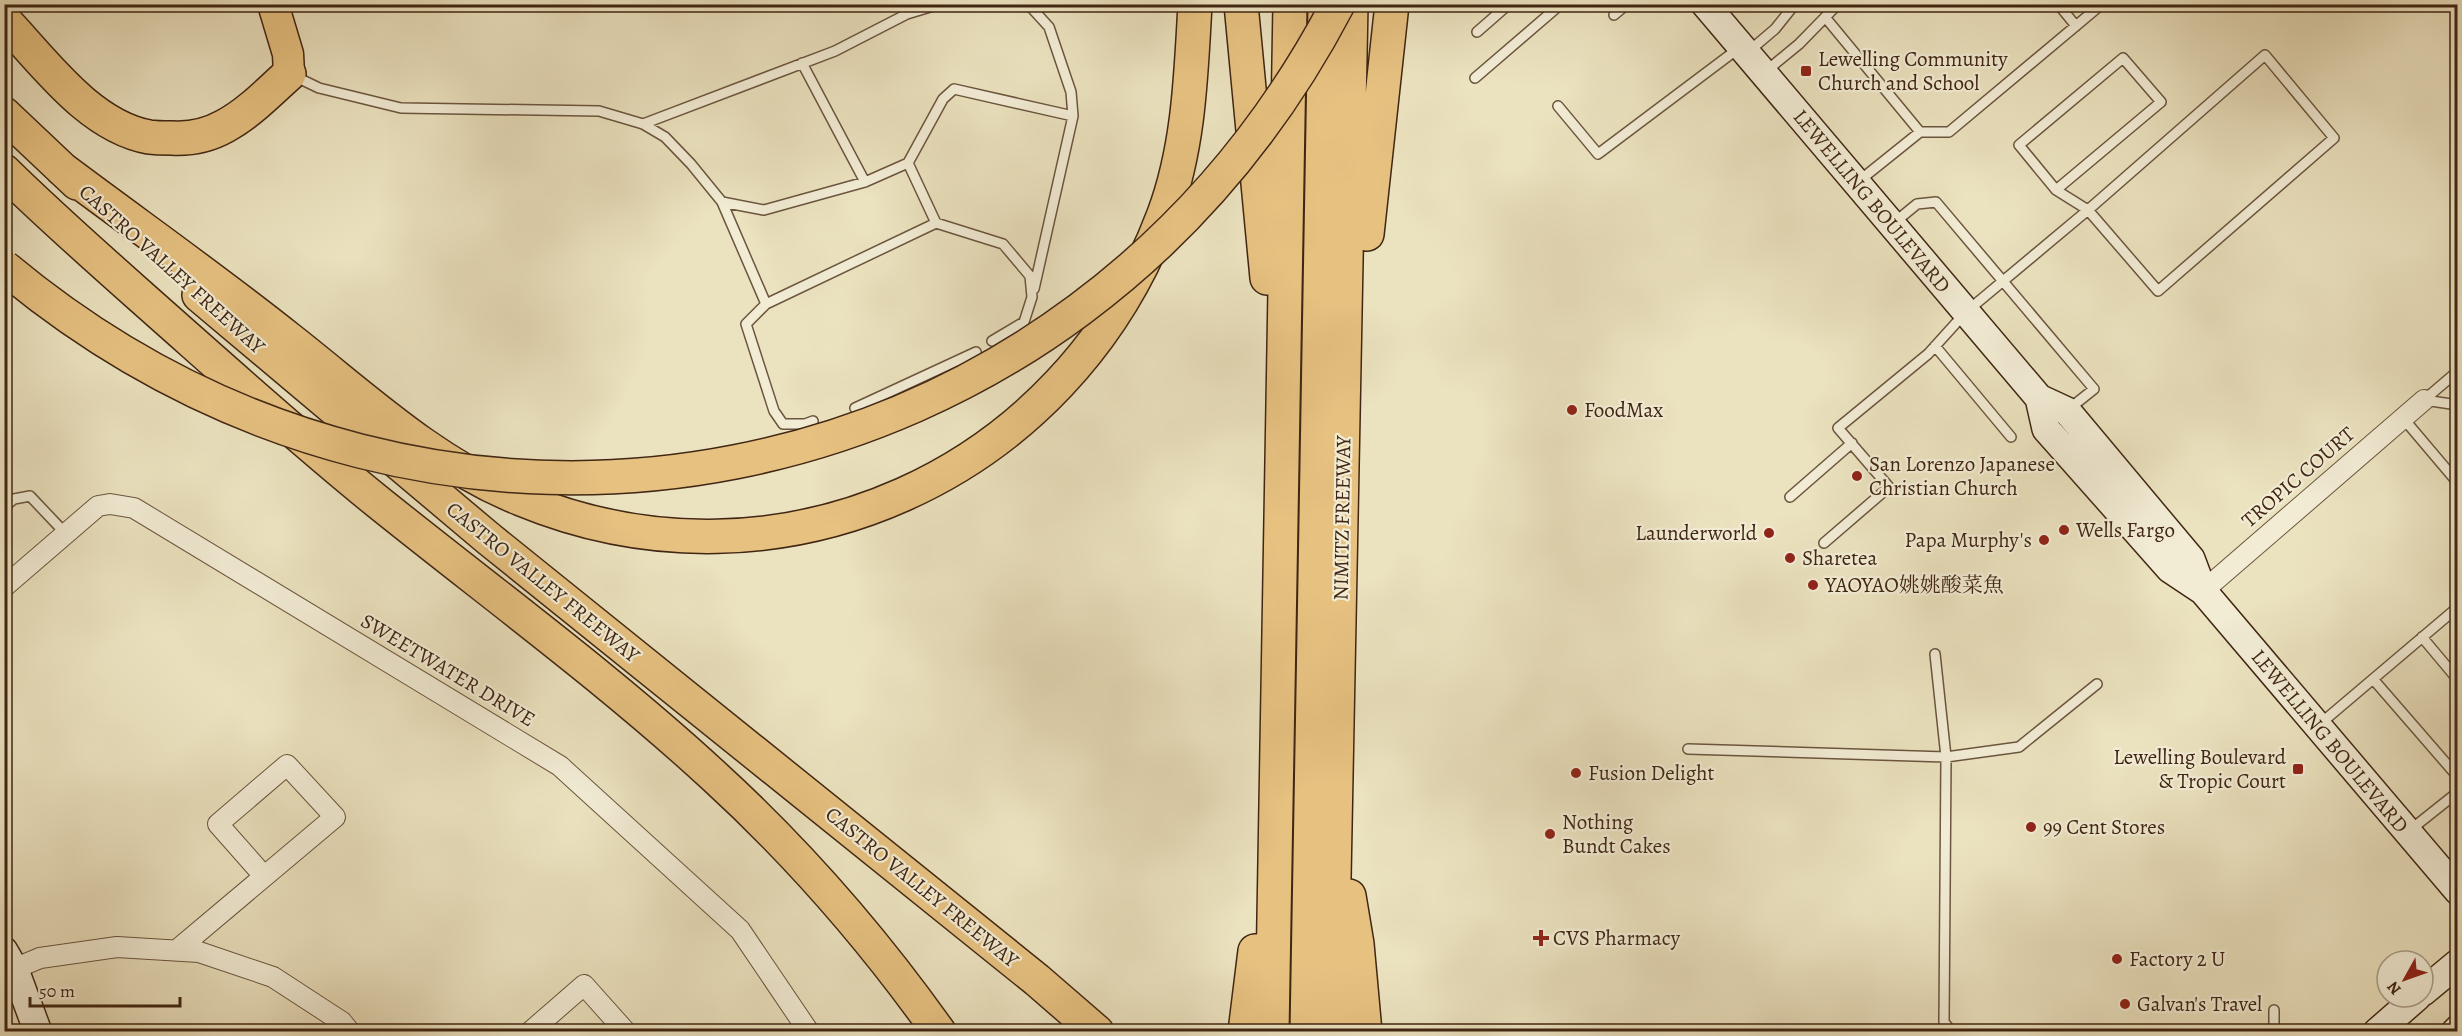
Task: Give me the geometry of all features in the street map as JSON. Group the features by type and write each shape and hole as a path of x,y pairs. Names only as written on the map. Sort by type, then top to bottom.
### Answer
{"highway":[{"path":"62,169 268,322 405,432 442,458 481,481 560,514 602,526 645,534 733,537 777,532 821,524 864,511 908,493 948,472 1016,426 1047,398 1078,364 1104,330 1129,289 1164,213 1177,173 1185,130 1195,4"},
{"path":"1241,4 1259,182 1282,471"},
{"path":"1272,1032 1290,4"},
{"path":"1307,1032 1326,4"},
{"path":"4,267 100,339 175,382 257,419 341,447 449,469 558,478 648,474 734,462 831,437 943,392 1021,350 1093,300 1161,243 1245,152 1301,71 1338,4"},
{"name":"NIMITZ FREEWAY","path":"1331,1032 1341,612 1351,4"},
{"path":"1341,612 1362,433 1367,216 1392,4"},
{"path":"4,20 84,105 103,118 148,137 191,137 225,127 246,112 289,74"},
{"name":"CASTRO VALLEY FREEWAY","path":"4,114 220,314 354,428 549,588 1037,980 1097,1032"},
{"name":"CASTRO VALLEY FREEWAY","path":"4,171 81,243 320,454 644,715 718,780 781,840 840,904 896,972 939,1032"},
{"path":"1245,1032 1276,804"},
{"path":"1336,814 1358,944 1365,1032"}],"main road":[{"path":"273,4 288,54 289,74"},
{"name":"LEWELLING BOULEVARD","path":"1705,4 2039,398 2067,411 2191,559 2203,591"},
{"name":"LEWELLING BOULEVARD","path":"2039,398 2046,429 2170,569 2203,591 2457,891"},
{"path":"2435,982 2457,963"},
{"path":"8,965 38,1032"},
{"path":"2377,1032 2404,1009"}],"street":[{"name":"TROPIC COURT","path":"2203,591 2424,400"},
{"name":"SWEETWATER DRIVE","path":"4,587 98,506 110,504 134,508 560,766 740,930 809,1032"},
{"path":"177,950 263,875 335,817 287,765 218,824 263,875"},
{"path":"8,965 117,947 199,952 273,977 342,1022 350,1032"},
{"path":"530,1032 584,986 626,1032"}],"lane":[{"path":"643,124 835,51 906,14 940,4"},
{"path":"850,410 972,354 1024,322 1032,297 1073,116 1071,92 1049,27 1028,4"},
{"path":"1477,32 1509,4"},
{"path":"1475,78 1561,4"},
{"path":"1614,15 1627,4"},
{"path":"1558,106 1598,153 1775,29 1795,4"},
{"path":"1764,74 1799,44 1838,4"},
{"path":"2058,4 2076,26"},
{"path":"1857,183 1920,132 1949,132 2102,4"},
{"path":"1825,17 1920,132"},
{"path":"1824,543 1889,487 1838,428 1935,346 1966,312 2088,210 2265,55 2334,138 2158,291 2088,210 2056,190 2019,145 2123,58 2162,102 2056,190"},
{"path":"802,63 865,182"},
{"path":"289,74 319,88 401,108 599,111 643,124 665,137 722,202 766,304"},
{"path":"722,202 764,210 865,182 908,163 942,99 954,89 1073,116"},
{"path":"908,163 936,223"},
{"path":"1892,225 1917,204 1936,202 2094,388 2067,411"},
{"path":"828,417 805,424 783,424 774,411 746,324 766,304 936,223 1003,244 1030,276 1032,297"},
{"path":"1935,346 2011,437"},
{"path":"2424,400 2457,372"},
{"path":"2424,400 2457,405"},
{"path":"2403,418 2457,483"},
{"path":"1790,497 1852,443"},
{"path":"4,507 14,499 30,496 66,534"},
{"path":"2317,726 2457,607"},
{"path":"2422,638 2457,680"},
{"path":"1935,654 1946,757 1944,1022 1952,1032"},
{"path":"2373,679 2457,777"},
{"path":"1688,750 1946,757 2019,747 2097,684"},
{"path":"2407,833 2457,792"},
{"path":"2274,1010 2274,1032"}],"place":[{"name":"Lewelling Community Church and School","path":"1806,71"},
{"name":"FoodMax","path":"1572,410"},
{"name":"San Lorenzo Japanese Christian Church","path":"1857,476"},
{"name":"Wells Fargo","path":"2064,530"},
{"name":"Launderworld","path":"1769,533"},
{"name":"Papa Murphy's","path":"2044,540"},
{"name":"Sharetea","path":"1790,558"},
{"name":"YAOYAO姚姚酸菜魚","path":"1813,585"},
{"name":"Lewelling Boulevard & Tropic Court","path":"2298,769"},
{"name":"Fusion Delight","path":"1576,773"},
{"name":"99 Cent Stores","path":"2031,827"},
{"name":"Nothing Bundt Cakes","path":"1550,834"},
{"name":"CVS Pharmacy","path":"1541,938"},
{"name":"Factory 2 U","path":"2117,959"},
{"name":"Galvan's Travel","path":"2125,1004"}]}
